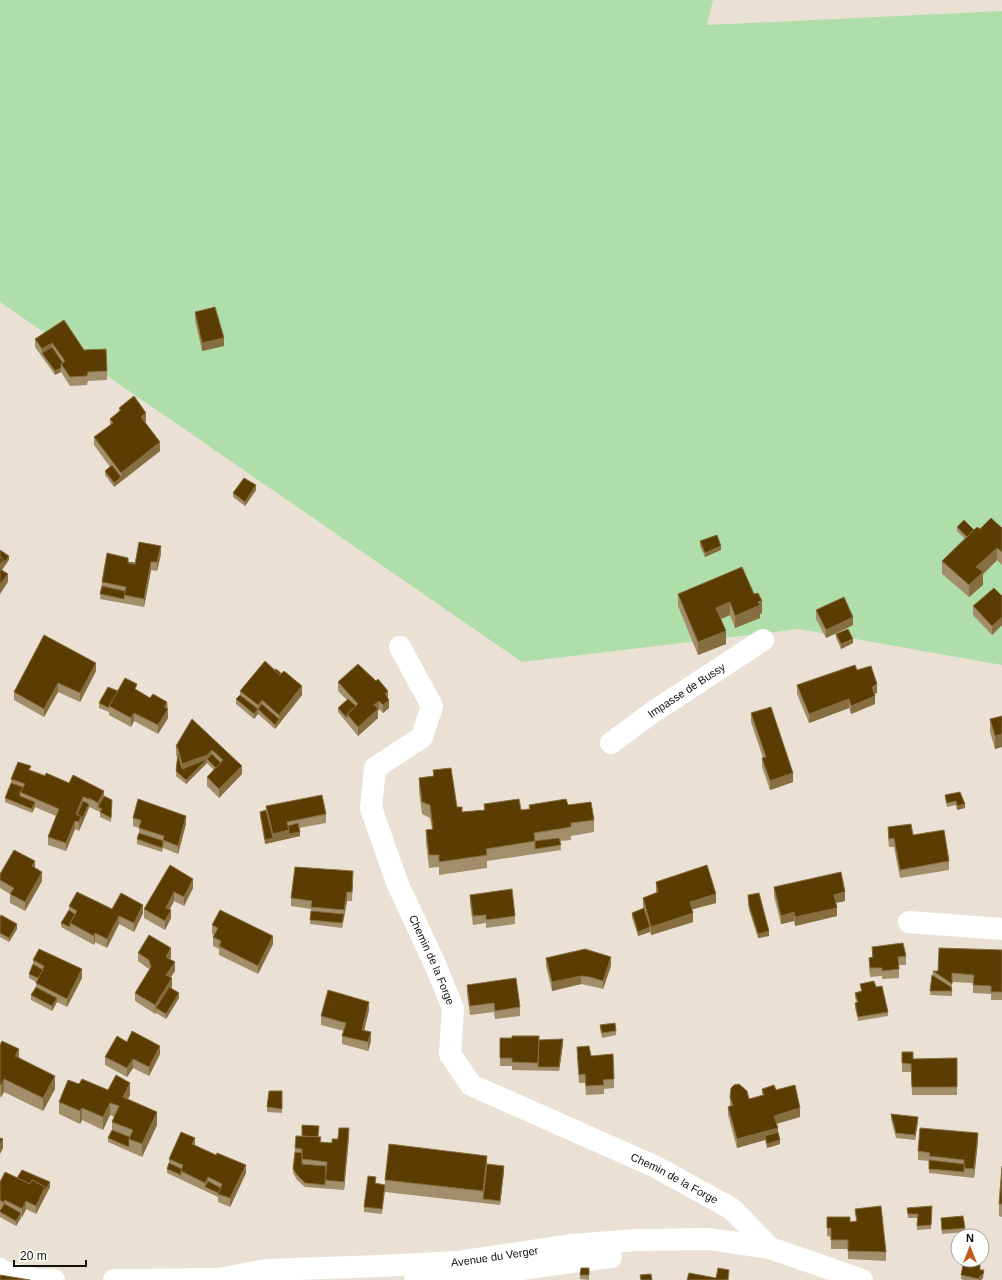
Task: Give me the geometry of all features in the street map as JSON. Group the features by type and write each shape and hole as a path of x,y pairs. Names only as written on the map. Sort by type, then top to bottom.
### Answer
{"street":[{"name":"Impasse de Bussy","path":"611,743 653,712 763,640"},
{"name":"Chemin de la Forge","path":"400,647 432,706 422,737 375,768 371,808 398,885 454,1008 450,1054 471,1085 656,1168 732,1209 770,1248"},
{"path":"909,922 1002,929"},
{"name":"Avenue du Verger","path":"114,1280 223,1280 267,1270 458,1262 572,1245 637,1240 709,1239 770,1248 862,1280"},
{"name":"Avenue du Verger","path":"415,1280 466,1277 639,1254 770,1248"},
{"path":"0,1270 37,1280 54,1280"}],"green space":[{"path":"0,0 713,0 707,25 1002,11 1002,665 799,629 522,662 0,302"}],"building":[{"path":"215,307 224,338 202,343 195,312"},
{"path":"64,320 84,350 106,349 107,371 88,372 87,376 70,377 61,364 65,361 52,343 42,349 35,339"},
{"path":"52,347 63,363 61,364 61,368 55,371 42,353"},
{"path":"134,396 146,413 141,417 160,442 121,473 94,437 113,423 110,419 121,410 119,408"},
{"path":"112,465 121,477 114,483 105,471"},
{"path":"244,478 256,485 245,502 233,493"},
{"path":"991,518 1002,528 1002,552 997,548 976,567 983,572 969,585 942,561 977,527 980,529"},
{"path":"964,520 974,530 967,537 957,527"},
{"path":"717,535 721,546 705,553 700,541"},
{"path":"139,542 161,546 157,562 151,562 144,599 124,595 126,587 102,582 107,553 128,558 128,563 135,564"},
{"path":"0,550 9,556 4,564 4,560 0,557"},
{"path":"0,557 4,560 0,565"},
{"path":"742,567 754,594 758,593 762,601 758,602 760,605 735,616 730,602 716,608 726,631 698,642 678,594"},
{"path":"0,569 8,574 0,585"},
{"path":"102,586 125,591 124,599 100,594"},
{"path":"994,588 1002,596 1002,617 992,626 973,606"},
{"path":"844,597 853,617 826,630 816,610"},
{"path":"848,629 853,639 841,644 836,634"},
{"path":"44,635 96,663 80,693 58,683 44,709 14,692"},
{"path":"265,661 280,675 284,671 302,686 279,715 262,700 258,705 240,691"},
{"path":"358,664 376,681 378,679 388,691 385,694 389,700 383,705 379,701 374,705 378,709 358,727 347,714 358,704 338,682"},
{"path":"855,665 857,670 871,666 877,684 872,687 875,696 851,706 849,699 809,714 797,685"},
{"path":"276,669 281,673 280,675 274,670"},
{"path":"125,678 137,684 135,689 150,698 153,694 167,702 164,707 168,709 158,725 134,713 131,718 109,706"},
{"path":"108,687 118,691 109,708 99,703"},
{"path":"240,695 258,709 254,714 236,699"},
{"path":"348,699 356,706 347,714 347,718 338,708"},
{"path":"262,704 279,719 275,725 258,709"},
{"path":"771,707 793,773 770,781 762,758 766,757 751,713"},
{"path":"1002,716 1002,734 995,736 990,719"},
{"path":"192,719 242,766 219,789 207,777 223,760 212,750 207,755 182,764 176,746"},
{"path":"178,754 182,769 207,759 186,780 176,771"},
{"path":"212,754 221,763 216,768 207,759"},
{"path":"18,762 31,766 29,770 45,776 46,773 69,783 73,775 104,791 98,803 89,798 83,797 76,814 81,816 79,822 75,821 66,843 48,837 59,809 20,792 25,784 11,779"},
{"path":"451,768 457,807 462,807 462,812 485,810 484,804 519,799 521,810 530,809 529,805 566,799 568,805 591,802 594,820 571,823 571,827 534,833 535,841 486,849 487,855 439,862 439,855 429,855 426,830 433,829 430,805 422,802 419,778 434,776 433,770"},
{"path":"11,783 23,787 20,792 20,796 35,802 32,809 5,798"},
{"path":"960,792 965,804 957,806 956,801 947,803 945,795"},
{"path":"322,795 326,814 287,822 289,830 273,834 266,806"},
{"path":"104,796 112,800 111,818 100,812 102,809 98,807"},
{"path":"138,799 186,816 178,846 163,840 164,836 139,828 141,820 133,818"},
{"path":"83,801 89,804 81,821 81,816 77,815"},
{"path":"266,810 273,838 265,840 260,812"},
{"path":"298,823 300,832 289,834 288,826"},
{"path":"911,824 913,835 944,830 949,861 900,870 894,838 889,839 888,827"},
{"path":"139,833 163,841 162,848 137,839"},
{"path":"559,838 561,845 535,849 534,841"},
{"path":"14,850 35,861 32,866 42,872 25,902 10,894 14,888 0,880 0,874"},
{"path":"170,865 193,879 184,897 174,892 166,908 171,910 165,921 144,909"},
{"path":"707,865 716,894 690,902 693,913 651,927 643,898 658,892 656,882"},
{"path":"295,867 353,871 352,892 347,892 344,910 311,907 312,901 291,898"},
{"path":"841,872 845,892 834,895 837,908 795,917 794,912 781,916 774,887"},
{"path":"512,889 515,916 486,920 486,915 473,916 470,895"},
{"path":"77,892 112,909 121,893 143,905 134,923 119,916 107,939 95,933 94,936 70,923 77,911 69,906"},
{"path":"759,893 769,931 758,934 749,906 748,895"},
{"path":"644,908 650,927 638,932 632,913"},
{"path":"69,910 75,914 70,923 70,927 61,923"},
{"path":"220,910 273,936 258,966 219,946 221,941 213,937 218,928 212,925"},
{"path":"311,911 344,914 342,923 310,920"},
{"path":"1,915 17,924 9,938 0,933"},
{"path":"149,935 171,948 166,957 175,962 166,975 172,978 155,1005 135,993 151,967 149,960 138,953"},
{"path":"903,943 906,956 898,957 899,969 882,971 882,968 870,968 869,958 873,957 872,947"},
{"path":"939,948 1002,950 1002,992 991,992 991,986 973,985 974,975 952,973 952,984 933,971 938,971"},
{"path":"39,949 82,969 67,999 36,983 44,966 33,960"},
{"path":"585,949 611,957 603,981 581,976 552,982 546,958"},
{"path":"33,964 43,970 38,978 29,974"},
{"path":"932,975 951,987 952,991 930,991"},
{"path":"516,978 520,1007 495,1011 494,1003 470,1006 467,985"},
{"path":"874,981 876,987 882,986 888,1012 858,1017 855,1003 858,1002 855,993 862,991 860,984"},
{"path":"36,987 57,998 52,1006 31,995"},
{"path":"169,987 179,993 166,1014 156,1008"},
{"path":"328,990 369,1002 362,1030 371,1032 368,1042 342,1036 346,1023 321,1016"},
{"path":"615,1023 616,1031 602,1033 600,1025"},
{"path":"132,1031 160,1046 149,1067 133,1059 127,1068 105,1057 117,1036 127,1042"},
{"path":"512,1036 539,1036 538,1063 512,1062 512,1058 500,1058 500,1038 512,1038"},
{"path":"563,1039 559,1067 538,1067 539,1040"},
{"path":"2,1041 19,1049 15,1056 55,1076 43,1098 4,1079 1,1085 0,1084 0,1045"},
{"path":"589,1046 591,1056 613,1054 614,1079 603,1080 604,1085 586,1086 585,1074 579,1075 577,1047"},
{"path":"902,1052 913,1052 913,1059 957,1058 957,1087 912,1087 911,1064 902,1063"},
{"path":"116,1075 130,1083 123,1097 157,1112 142,1144 129,1139 133,1130 112,1122 119,1106 110,1103 103,1117 82,1108 80,1111 59,1102 68,1080 79,1084 82,1079 108,1090"},
{"path":"739,1084 747,1091 749,1099 764,1095 762,1089 774,1085 776,1090 795,1085 800,1108 774,1116 778,1128 737,1139 728,1107 733,1105 730,1097 731,1088 734,1085"},
{"path":"269,1091 282,1091 282,1109 267,1107"},
{"path":"891,1114 918,1117 915,1135 896,1133"},
{"path":"302,1125 319,1126 318,1137 302,1136"},
{"path":"339,1128 349,1128 344,1182 325,1180 327,1162 302,1159 302,1149 295,1148 296,1136 321,1137 320,1142 332,1143 332,1139 338,1139"},
{"path":"920,1128 978,1133 974,1169 964,1168 964,1160 929,1156 930,1153 918,1151"},
{"path":"112,1130 130,1137 129,1147 108,1138"},
{"path":"181,1132 195,1138 192,1144 216,1155 217,1153 246,1165 230,1198 218,1194 222,1184 208,1177 205,1183 181,1171 183,1165 169,1159"},
{"path":"778,1132 780,1140 767,1144 765,1136"},
{"path":"0,1138 3,1139 0,1145"},
{"path":"389,1144 487,1156 483,1191 385,1180"},
{"path":"295,1152 302,1153 302,1164 326,1166 325,1185 305,1183 297,1175 293,1169"},
{"path":"929,1160 964,1164 964,1172 929,1169"},
{"path":"169,1163 182,1169 181,1175 167,1169"},
{"path":"487,1164 504,1166 500,1201 483,1199"},
{"path":"1002,1166 1002,1204 999,1204"},
{"path":"22,1170 50,1182 45,1191 45,1187 32,1180 30,1184 17,1178"},
{"path":"5,1172 30,1184 32,1180 45,1187 36,1206 26,1201 22,1209 5,1200 3,1202 0,1200 0,1182"},
{"path":"368,1176 376,1177 375,1183 385,1185 382,1209 364,1207"},
{"path":"208,1181 221,1188 218,1193 205,1187"},
{"path":"5,1204 21,1213 16,1221 0,1212"},
{"path":"881,1206 886,1252 848,1251 848,1240 831,1240 831,1228 827,1228 827,1217 850,1217 850,1222 857,1221 855,1209"},
{"path":"932,1206 931,1225 917,1226 918,1214 908,1214 907,1208"},
{"path":"963,1216 965,1228 950,1228 950,1229 942,1230 941,1218"},
{"path":"581,1268 589,1268 589,1275 580,1275"},
{"path":"718,1268 729,1270 728,1280 687,1280 689,1273 716,1278"},
{"path":"962,1268 980,1268 980,1270 984,1270 979,1279 961,1275"},
{"path":"651,1274 652,1280 641,1280 640,1275"},
{"path":"0,1275 30,1280 0,1280"}]}
